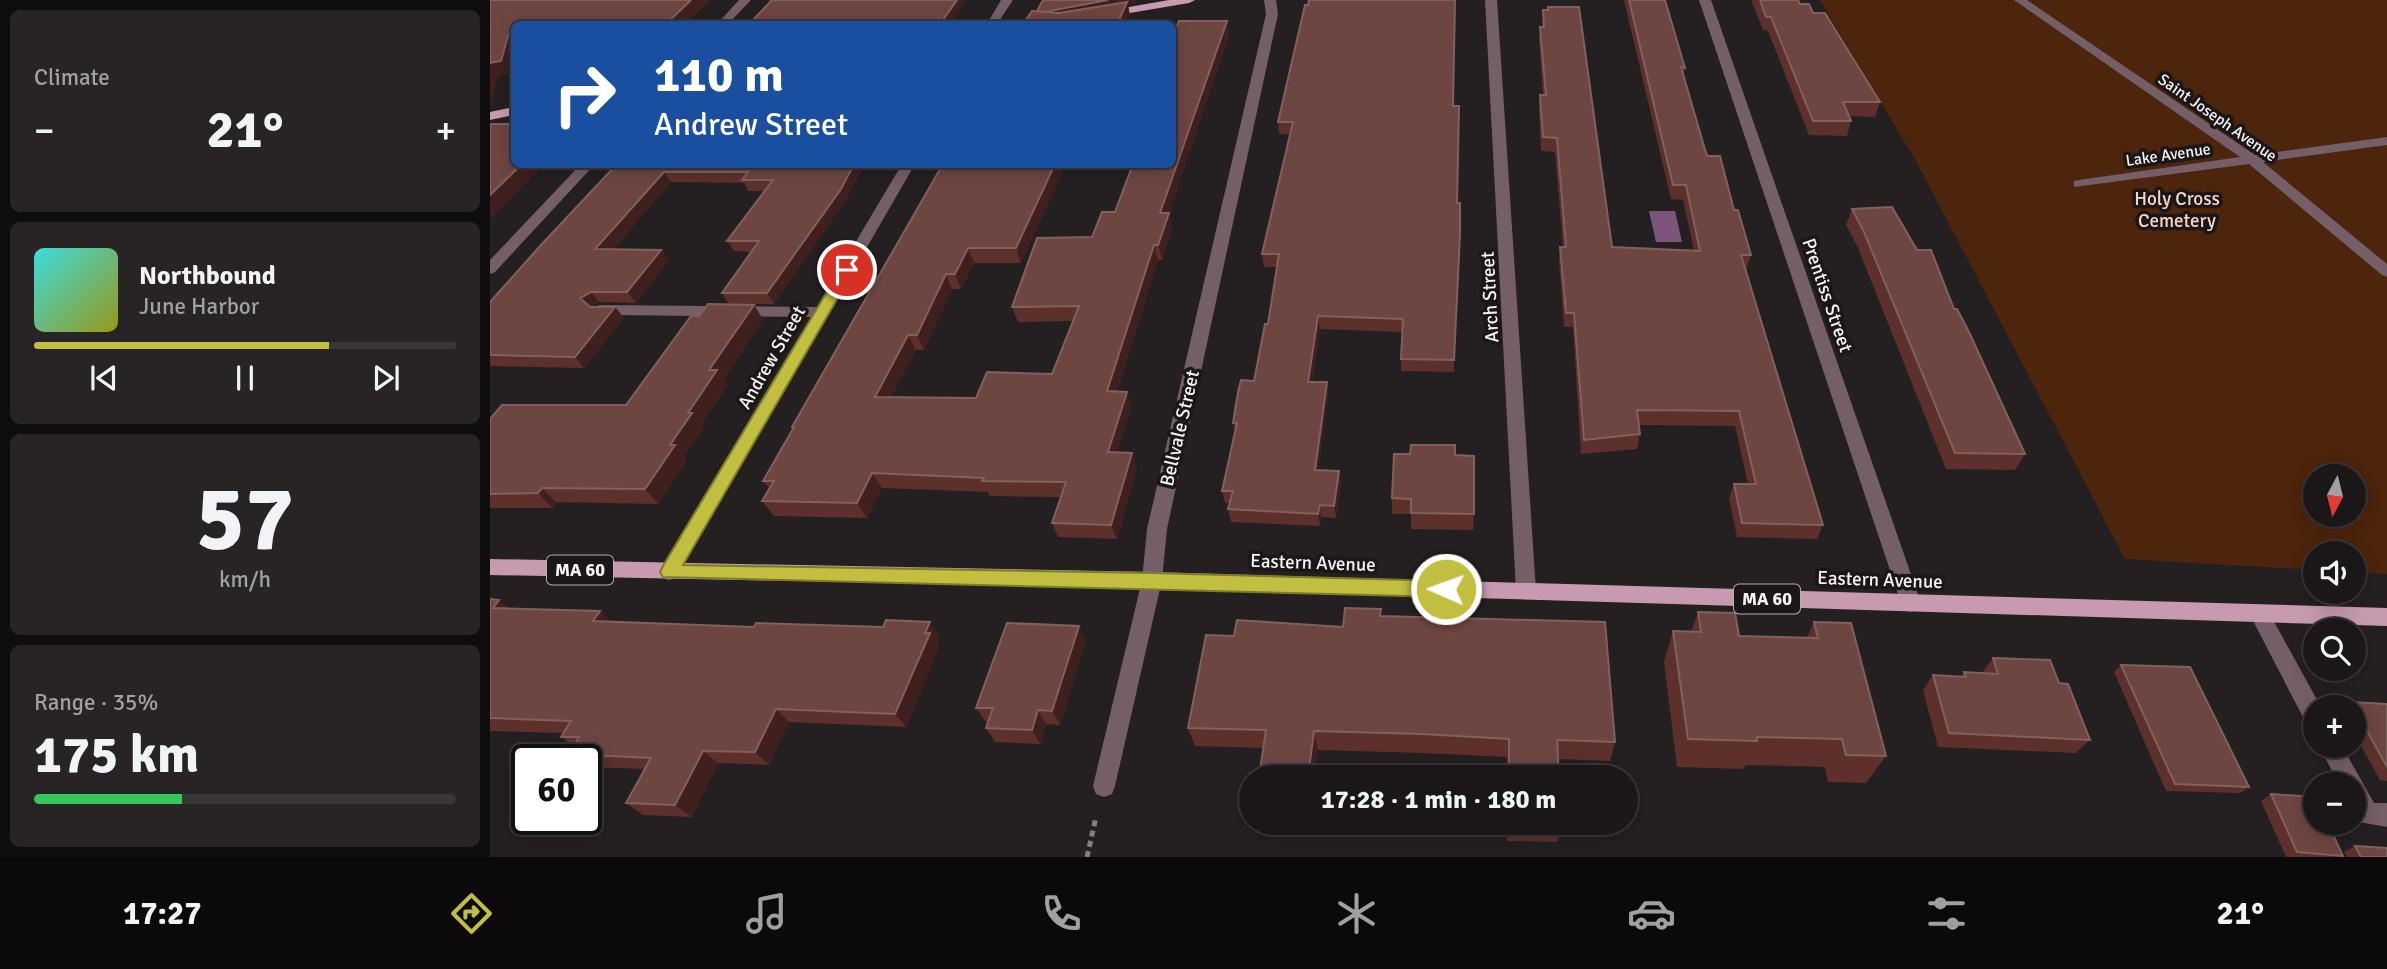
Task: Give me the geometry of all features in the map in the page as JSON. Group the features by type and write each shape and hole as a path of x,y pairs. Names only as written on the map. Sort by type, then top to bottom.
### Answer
{"main road":[{"path":"1097,16 1189,0"},
{"path":"490,116 511,112"},
{"name":"Eastern Avenue","path":"490,567 1152,580 2387,617"}],"street":[{"path":"725,21 745,0"},
{"path":"994,21 1007,0"},
{"name":"Bellvale Street","path":"1104,786 1152,580 1157,529 1272,14 1270,0"},
{"name":"Arch Street","path":"1491,0 1526,591"},
{"name":"Prentiss Street","path":"1704,0 1911,603"},
{"name":"Saint Joseph Avenue","path":"2020,0 2251,159 2387,272"},
{"name":"Lake Avenue","path":"2079,184 2387,141"},
{"path":"490,270 585,168"},
{"name":"Andrew Street","path":"669,572 907,168"},
{"path":"599,310 822,312"},
{"path":"2259,614 2303,696"},
{"path":"2366,812 2387,815"}],"path":[{"path":"1087,857 1104,786"}],"green space":[{"name":"Holy Cross Cemetery","path":"1820,0 2387,0 2387,574 2366,573 2366,541 2303,541 2303,569 2125,559 1917,163"}],"shaded area":[{"path":"1649,211 1675,211 1682,242 1656,242"}],"building":[{"path":"490,0 691,0 669,21 511,21 511,36 508,36 501,61 490,63"},
{"path":"772,0 957,0 942,21 752,21"},
{"path":"1043,0 1108,0 1037,11"},
{"path":"1309,0 1455,0 1453,106 1459,106 1457,203 1460,203 1460,234 1454,360 1401,359 1403,319 1318,316 1308,382 1327,382 1315,470 1339,471 1334,506 1320,505 1318,514 1228,509 1233,491 1222,491 1237,423 1233,423 1238,392 1241,380 1254,381 1265,324 1268,324 1279,254 1262,254 1293,122 1278,122 1305,5 1308,5"},
{"path":"1629,0 1665,0 1706,153 1708,156 1720,156 1734,210 1738,210 1751,255 1741,255 1823,525 1742,523 1734,484 1756,484 1739,411 1637,410 1640,434 1584,440 1574,313 1566,313 1560,247 1566,247 1557,138 1543,137 1540,95 1546,95 1540,27 1544,27 1543,10 1548,10 1548,7 1579,7 1612,247 1700,251 1686,185 1673,185"},
{"path":"1760,0 1798,0 1800,4 1809,4 1813,13 1825,13 1880,102 1843,102 1851,121 1813,121 1771,17 1766,17"},
{"path":"1127,2 1119,20 1122,21 1025,21 1032,11 1059,13"},
{"path":"1179,21 1227,21 1176,167 1176,28"},
{"path":"490,124 511,124 511,168 518,168 490,195"},
{"path":"613,168 852,168 841,189 767,293 722,293 759,241 727,241 773,180 742,180 748,172 664,172 595,249 661,250 627,292 591,292 580,298 590,307 615,307 575,357 490,355 490,302"},
{"path":"941,168 1053,168 1016,248 968,248 955,274 946,274 917,335 908,335 875,397 976,398 987,372 1052,374 1079,306 1012,307 1037,238 1092,237 1102,212 1115,212 1132,168 1176,168 1160,213 1169,213 1158,245 1154,245 1107,391 1127,392 1108,452 1132,453 1111,525 1052,523 1066,482 982,481 984,478 872,473 857,503 762,501 774,481 763,481"},
{"path":"1892,207 1917,250 1931,250 1954,309 1957,309 1969,332 2025,454 1955,453 1864,232 1852,209"},
{"path":"708,304 754,305 709,370 717,370 670,445 675,445 645,489 542,488 538,493 490,494 490,419 502,405 626,405 691,316 699,316"},
{"path":"1411,445 1455,445 1455,455 1474,456 1474,514 1411,513 1411,499 1392,498 1394,454 1410,454"},
{"path":"490,599 499,600 493,608 600,611 593,621 754,627 756,623 883,627 886,620 930,622 925,633 930,633 895,714 776,709 755,752 703,751 675,805 626,803 651,758 602,756 602,744 575,744 579,737 561,737 571,721 490,718"},
{"path":"1345,608 1381,609 1380,616 1605,622 1615,742 1557,740 1558,765 1509,765 1509,739 1314,731 1310,765 1261,765 1266,730 1188,728 1206,635 1234,636 1237,620 1343,627"},
{"path":"1698,612 1735,613 1739,636 1818,638 1814,622 1851,623 1886,756 1846,755 1842,739 1688,739 1673,631 1701,632"},
{"path":"1007,623 1079,626 1052,711 1038,710 1032,730 986,728 993,708 976,708"},
{"path":"1993,658 2050,660 2059,683 2068,684 2090,740 1949,733 1933,675 1966,677 1964,672 1998,674"},
{"path":"2121,665 2190,667 2249,787 2175,784"},
{"path":"2366,703 2387,704 2387,767 2366,729"},
{"path":"2271,794 2303,796 2303,835 2333,835 2343,856 2297,852"},
{"path":"2355,846 2387,848 2387,857 2361,857"}],"route":[{"path":"847,270 669,572 1152,580 1446,589"}]}
